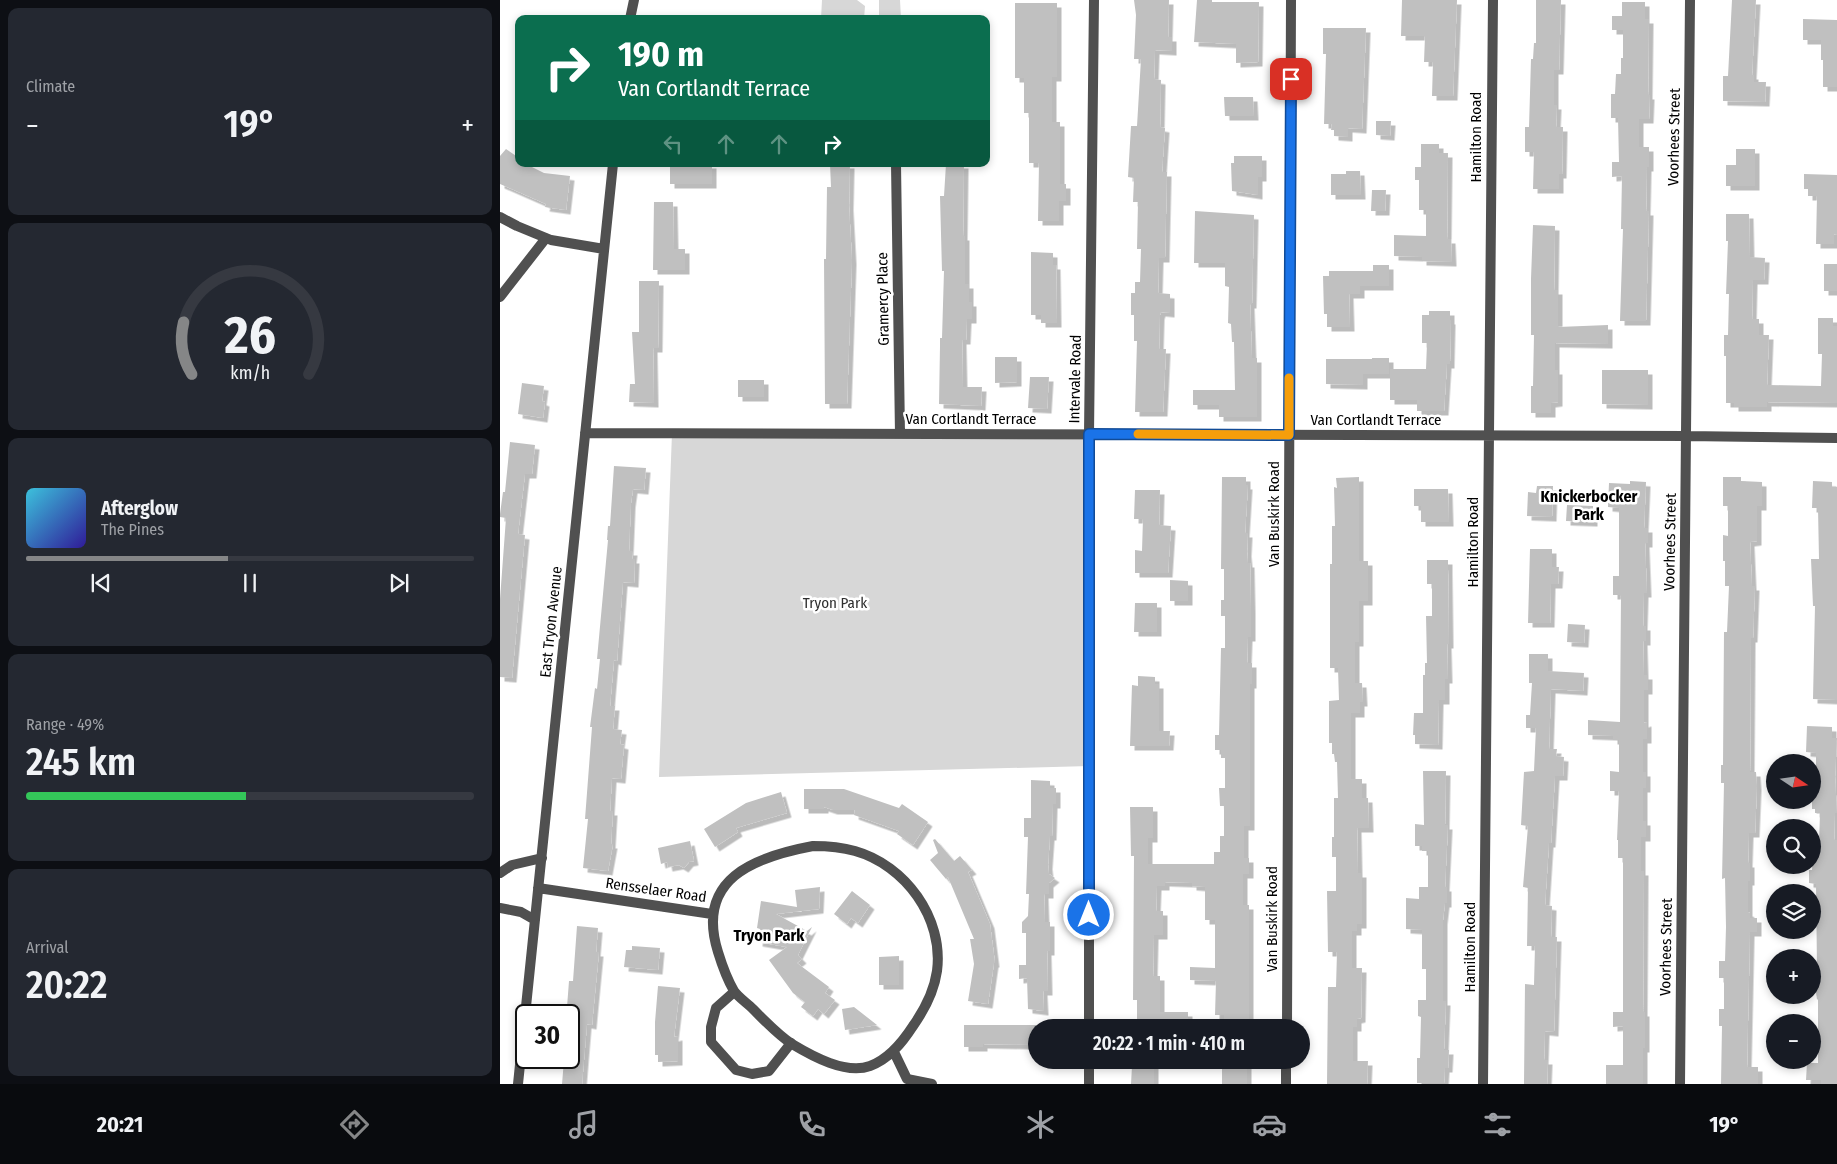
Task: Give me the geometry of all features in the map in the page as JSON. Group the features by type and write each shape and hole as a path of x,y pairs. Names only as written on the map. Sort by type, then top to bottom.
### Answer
{"street":[{"path":"631,15 634,0"},
{"name":"Intervale Road","path":"1089,1019 1089,434 1094,0"},
{"name":"Van Buskirk Road","path":"1287,1019 1291,0"},
{"name":"Hamilton Road","path":"1483,1084 1492,0"},
{"name":"Voorhees Street","path":"1680,1084 1690,0"},
{"name":"East Tryon Avenue","path":"518,1084 613,167"},
{"name":"Gramercy Place","path":"896,167 900,434"},
{"path":"500,217 546,238 604,249"},
{"path":"500,297 546,238"},
{"name":"Van Cortlandt Terrace","path":"585,433 1489,435 1837,438"},
{"path":"712,914 717,899 725,885 737,873 758,861 782,852 814,846 833,846 855,851 876,859 896,873 913,890 926,911 934,932 938,951 937,971 932,992 924,1011 894,1052 907,1080 932,1084"},
{"path":"500,873 512,864 542,858"},
{"name":"Rensselaer Road","path":"538,888 712,914 714,941 722,966 734,992 791,1043 842,1068 869,1067 894,1052"},
{"path":"500,908 522,912 535,920"},
{"path":"734,992 716,1008 710,1026 711,1042 736,1070 752,1074 769,1071 791,1043"},
{"path":"1089,1069 1089,1084"},
{"path":"1286,1069 1286,1084"}],"green space":[{"path":"822,0 857,0 865,6 864,15 821,15"},
{"path":"879,0 900,0 901,15 879,15"},
{"name":"Tryon Park","path":"672,433 1089,434 1090,766 659,777"}],"building":[{"path":"1134,0 1169,0 1168,37 1172,37 1172,51 1155,50 1154,79 1161,80 1160,127 1165,128 1162,172 1167,172 1165,258 1159,258 1158,293 1170,294 1170,313 1161,312 1160,315 1159,349 1166,349 1163,412 1135,412 1137,341 1134,341 1134,315 1131,315 1131,293 1135,293 1135,282 1140,282 1141,249 1137,249 1138,202 1133,202 1134,178 1128,177 1131,126 1137,126 1141,59 1134,59 1136,15"},
{"path":"1197,0 1212,0 1212,2 1259,2 1258,62 1236,63 1236,44 1194,42"},
{"path":"1402,0 1457,0 1453,96 1432,96 1433,62 1424,62 1425,36 1401,36"},
{"path":"1536,0 1561,0 1559,70 1554,70 1554,105 1557,105 1556,127 1563,127 1562,174 1559,174 1559,189 1533,189 1534,152 1525,152 1525,127 1529,127 1531,59 1533,59 1534,43 1536,43"},
{"path":"1732,0 1756,0 1752,75 1754,75 1754,82 1766,82 1765,102 1723,101 1723,76 1728,76"},
{"path":"1622,2 1645,2 1645,19 1649,19 1649,119 1639,119 1639,147 1649,147 1646,211 1649,211 1646,321 1620,321 1623,229 1621,229 1622,176 1612,177 1612,162 1619,162 1618,118 1611,118 1611,94 1615,94 1616,74 1621,74 1621,58 1623,58 1623,30 1612,30 1612,16 1622,16"},
{"path":"1015,3 1057,3 1057,77 1052,77 1052,122 1060,122 1060,184 1066,184 1066,201 1059,201 1059,221 1038,221 1039,163 1029,163 1029,113 1024,113 1024,78 1015,78"},
{"path":"1803,19 1837,20 1837,87 1823,87 1821,40 1803,40"},
{"path":"1323,28 1366,28 1362,129 1348,128 1348,137 1334,136 1334,130 1331,130 1332,124 1324,124 1326,54 1323,54"},
{"path":"1224,97 1253,97 1254,116 1225,116"},
{"path":"1376,121 1391,121 1390,136 1376,135"},
{"path":"1421,144 1439,144 1439,153 1448,153 1447,239 1451,239 1452,262 1422,261 1422,257 1394,256 1394,235 1426,236 1426,210 1419,210 1419,180 1415,180 1415,167 1421,167"},
{"path":"506,149 515,155 515,167 532,167 544,173 570,176 566,210 545,207 546,204 500,184 500,156"},
{"path":"1736,149 1755,149 1755,186 1726,186 1726,165 1736,165"},
{"path":"1234,156 1262,156 1262,177 1258,177 1258,195 1232,191 1231,163 1234,163"},
{"path":"670,167 712,167 712,184 670,184"},
{"path":"830,167 850,167 849,206 852,260 847,404 825,404 824,259 826,259 827,187 831,187"},
{"path":"946,167 964,167 963,236 965,236 965,284 969,284 969,302 972,302 972,319 967,319 966,340 962,340 963,387 982,387 981,406 939,404 944,271 942,271 940,196 944,196"},
{"path":"1346,171 1360,171 1361,195 1331,195 1331,174 1346,174"},
{"path":"1804,174 1837,175 1837,235 1834,234 1834,244 1816,244 1817,196 1808,196 1808,189 1804,189"},
{"path":"1372,190 1386,190 1385,211 1371,211"},
{"path":"654,202 673,202 674,249 685,249 685,270 653,270"},
{"path":"1195,211 1254,215 1252,304 1250,304 1252,358 1257,358 1257,417 1219,417 1219,405 1193,405 1193,390 1235,390 1234,342 1232,342 1231,324 1228,323 1229,287 1225,286 1225,263 1194,263"},
{"path":"1726,214 1749,214 1750,257 1765,258 1764,280 1753,280 1752,319 1759,319 1759,335 1769,335 1767,385 1821,386 1822,354 1818,354 1818,318 1833,318 1833,326 1837,326 1837,403 1767,402 1767,407 1734,407 1734,403 1726,403 1724,335 1728,335 1729,294 1726,294 1728,241 1726,241"},
{"path":"1533,225 1555,226 1554,290 1558,290 1558,327 1608,325 1608,344 1555,343 1555,370 1558,370 1558,402 1551,403 1551,413 1531,413 1534,335 1531,335"},
{"path":"1031,252 1053,253 1053,265 1056,265 1057,323 1041,323 1041,315 1031,315"},
{"path":"1824,264 1837,264 1837,291 1824,291"},
{"path":"1373,265 1389,265 1389,286 1360,286 1360,294 1349,294 1350,327 1327,327 1327,314 1324,314 1323,276 1329,276 1329,271 1373,271"},
{"path":"639,281 659,281 658,348 653,348 654,403 629,402 630,384 635,384 632,332 639,332"},
{"path":"1429,311 1450,311 1450,364 1447,364 1444,411 1417,411 1417,400 1390,400 1390,369 1426,369 1427,343 1422,343 1422,315 1429,315"},
{"path":"995,357 1017,357 1017,382 995,383"},
{"path":"1389,358 1389,374 1363,374 1363,385 1326,384 1326,359"},
{"path":"1602,370 1648,370 1648,405 1602,404"},
{"path":"1030,377 1049,377 1047,409 1028,408"},
{"path":"738,380 764,380 764,397 738,397"},
{"path":"522,383 544,386 542,401 545,402 543,418 518,414"},
{"path":"510,442 535,445 532,474 525,474 518,534 525,535 512,678 500,677 500,599 506,518 500,517 500,514 503,492 505,492"},
{"path":"614,466 646,468 644,490 633,489 629,551 633,551 632,559 635,559 634,583 623,582 617,661 614,660 610,706 615,706 613,729 622,730 620,744 624,745 621,779 612,778 610,811 613,811 611,844 613,844 608,871 583,868 588,819 585,819 592,727 590,727 600,659 597,659"},
{"path":"1222,477 1246,477 1246,485 1248,485 1245,533 1248,533 1247,552 1248,563 1250,563 1251,609 1251,637 1248,637 1247,663 1252,663 1252,684 1250,684 1250,826 1244,826 1244,858 1249,858 1249,874 1243,874 1243,905 1249,905 1249,1019 1224,1019 1224,1015 1215,1015 1216,981 1190,980 1190,967 1215,968 1215,920 1205,920 1205,887 1192,886 1192,883 1165,882 1165,886 1157,886 1156,911 1163,911 1163,935 1154,935 1153,976 1160,976 1160,1012 1188,1012 1188,1019 1137,1019 1137,1000 1133,1000 1134,856 1131,856 1130,807 1153,807 1153,838 1148,838 1148,864 1214,864 1214,852 1220,852 1220,836 1224,836 1224,806 1220,806 1219,788 1225,788 1225,758 1221,758 1221,750 1215,750 1215,735 1219,735 1221,648 1225,648 1225,616 1221,616 1221,600 1224,600 1224,569 1221,569"},
{"path":"1359,477 1359,561 1368,561 1368,601 1359,601 1359,642 1355,642 1355,683 1362,683 1363,702 1360,702 1360,713 1351,713 1351,779 1362,779 1362,798 1368,798 1369,828 1357,828 1358,873 1362,873 1362,924 1357,924 1357,931 1352,931 1352,968 1362,968 1361,1018 1357,1019 1357,1027 1353,1027 1353,1061 1368,1061 1367,1084 1327,1084 1328,987 1336,987 1337,952 1328,952 1327,891 1336,891 1336,857 1332,857 1332,837 1334,837 1334,798 1338,798 1337,762 1335,762 1334,754 1332,754 1332,743 1329,743 1329,701 1339,700 1338,668 1330,668 1330,564 1332,564 1332,526 1335,526 1334,487 1337,488 1336,478"},
{"path":"1723,477 1741,477 1741,481 1762,482 1762,506 1757,506 1757,541 1750,542 1752,586 1755,586 1753,638 1751,638 1750,772 1756,772 1757,786 1755,833 1749,833 1748,863 1750,863 1750,881 1748,881 1748,912 1750,913 1750,918 1757,918 1757,932 1750,932 1747,1067 1758,1067 1758,1084 1721,1084 1722,1026 1719,1026 1719,1009 1724,1009 1724,978 1719,978 1719,961 1725,961 1726,927 1725,878 1722,879 1724,783 1721,783 1721,765 1723,765 1724,632 1727,632 1729,586 1725,586 1725,561 1723,561 1723,535 1728,536 1728,506 1723,506"},
{"path":"1630,481 1646,482 1644,528 1648,528 1648,543 1645,543 1647,593 1644,593 1643,626 1646,626 1646,641 1643,641 1644,675 1648,675 1648,690 1644,690 1644,723 1647,722 1647,739 1643,739 1643,772 1646,772 1646,788 1643,788 1643,821 1646,821 1646,837 1641,837 1641,871 1644,871 1643,1012 1645,1012 1645,1048 1643,1048 1643,1084 1606,1084 1606,1065 1623,1065 1623,1026 1613,1027 1613,1012 1623,1012 1623,858 1618,858 1619,791 1610,791 1610,771 1619,772 1619,740 1613,740 1613,736 1588,735 1588,720 1620,722 1621,595 1613,595 1613,576 1619,576 1619,508 1608,507 1609,483 1630,484"},
{"path":"1813,481 1832,482 1832,487 1837,487 1837,700 1813,699 1815,606 1813,606 1811,559 1819,559 1818,508 1812,508"},
{"path":"1537,486 1553,486 1552,517 1527,516 1528,492 1536,493"},
{"path":"1414,489 1448,489 1449,522 1421,522 1421,506 1414,506"},
{"path":"1135,490 1160,490 1159,525 1171,526 1168,573 1135,573 1135,550 1142,551 1143,519 1134,519"},
{"path":"1567,505 1593,506 1593,522 1566,521"},
{"path":"1530,549 1552,549 1552,567 1559,567 1558,584 1551,584 1550,623 1528,623"},
{"path":"1427,560 1448,560 1448,679 1445,679 1445,700 1439,700 1438,745 1415,744 1415,735 1413,735 1414,713 1423,713 1423,675 1425,675 1425,663 1427,663 1426,616 1432,616 1432,584 1427,584"},
{"path":"1170,580 1188,581 1188,601 1170,601"},
{"path":"1135,603 1157,603 1157,632 1134,632"},
{"path":"1568,624 1585,625 1584,643 1567,642"},
{"path":"1529,654 1548,654 1548,671 1584,673 1583,691 1551,689 1549,749 1557,749 1556,756 1564,757 1563,776 1555,776 1545,905 1552,906 1551,937 1557,937 1554,1032 1545,1031 1544,1060 1548,1060 1547,1084 1524,1084 1525,984 1534,985 1535,946 1527,946 1528,888 1523,887 1528,826 1521,825 1524,772 1534,771 1536,728 1526,728 1526,715 1530,715 1532,683 1529,683"},
{"path":"1138,676 1155,677 1155,684 1159,684 1159,731 1170,731 1169,746 1130,746 1132,685 1138,686"},
{"path":"1807,726 1832,727 1832,738 1837,738 1835,777 1837,813 1835,813 1834,840 1837,840 1837,1084 1821,1084 1821,1080 1806,1080 1807,1069 1821,1069 1821,1014 1818,1014 1818,1004 1821,1004 1821,949 1817,949 1817,939 1821,939 1821,884 1809,883 1809,874 1821,874 1821,819 1820,813 1815,813 1815,809 1821,809 1821,754 1806,752"},
{"path":"1423,771 1446,771 1445,825 1448,825 1445,887 1447,887 1447,903 1445,903 1443,920 1443,1001 1446,1001 1444,1050 1449,1050 1448,1068 1445,1068 1444,1083 1417,1083 1417,1058 1420,1058 1421,1017 1418,1016 1418,1000 1426,1000 1426,969 1422,969 1422,930 1406,929 1406,898 1419,899 1419,887 1428,887 1428,851 1422,851 1422,846 1415,846 1415,824 1424,825"},
{"path":"1031,780 1050,781 1050,788 1056,788 1056,804 1053,804 1052,836 1050,836 1048,865 1049,874 1055,878 1049,883 1049,894 1044,894 1045,922 1050,922 1050,951 1047,951 1048,991 1043,991 1044,1011 1028,1009 1027,978 1019,979 1019,965 1026,965 1026,933 1022,933 1022,922 1028,916 1029,894 1026,894 1028,837 1024,837 1024,818 1031,818"},
{"path":"804,789 844,789 899,808 902,804 928,822 913,845 897,834 899,831 854,815 855,810 833,810 824,807 824,809 804,809"},
{"path":"781,792 787,813 736,828 738,832 715,847 704,829 746,803"},
{"path":"935,839 954,861 960,856 972,870 968,872 990,924 995,963 988,1004 968,1001 974,964 970,939 974,939 948,877 946,879 930,860 938,853 933,840"},
{"path":"690,841 694,861 689,862 684,868 679,865 668,867 667,862 661,864 658,848"},
{"path":"820,887 819,909 776,914 807,931 812,927 798,955 802,959 797,963 829,987 825,993 835,1000 824,1014 818,1009 813,1016 801,1007 805,1002 793,993 769,960 787,947 758,942 760,929 757,928 761,901 797,907 795,890"},
{"path":"852,891 870,905 858,923 851,918 847,924 834,914"},
{"path":"577,926 598,928 596,952 599,952 592,1025 587,1024 582,1084 562,1084 563,1069 580,1069 580,1004 567,1004 569,981 573,981"},
{"path":"632,946 660,948 658,970 624,967 626,950 632,950"},
{"path":"899,956 899,985 879,985 879,957"},
{"path":"658,986 680,988 674,1037 678,1036 678,1061 658,1062 658,1055 655,1055"},
{"path":"854,1007 877,1025 845,1030 842,1009"},
{"path":"964,1025 1028,1025 1028,1045 983,1044 983,1047 964,1047"},
{"path":"1132,1069 1154,1069 1154,1084 1131,1084"},
{"path":"1222,1069 1247,1069 1247,1084 1222,1084"}],"slow traffic":[{"path":"1138,434 1289,435 1289,378"}],"district":[{"name":"Knickerbocker Park","path":"1589,505"},
{"name":"Tryon Park","path":"769,935"}],"route":[{"path":"1089,915 1089,434 1289,435 1291,79"}]}
